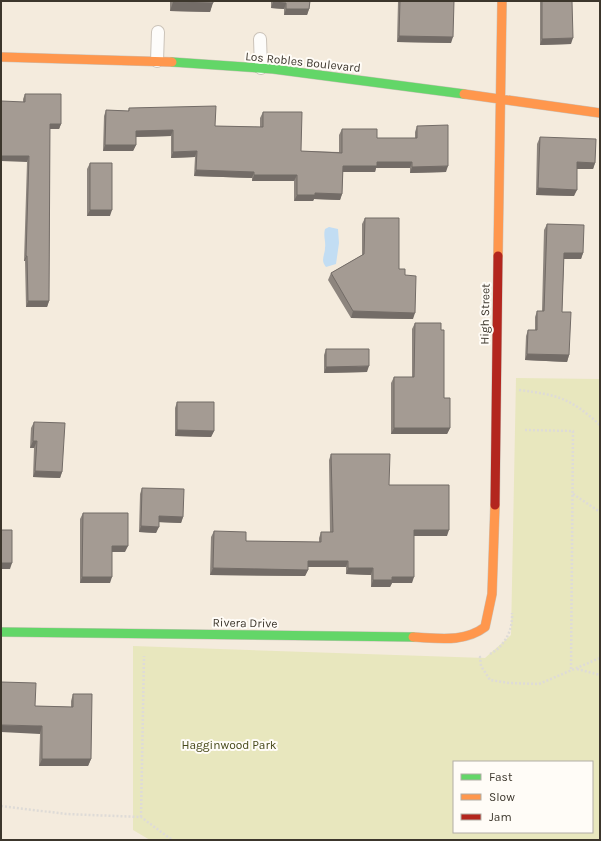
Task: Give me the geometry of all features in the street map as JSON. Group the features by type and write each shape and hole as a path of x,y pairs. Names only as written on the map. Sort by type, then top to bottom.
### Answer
{"street":[{"name":"High Street","path":"485,627 492,594 494,548 502,1"},
{"name":"Los Robles Boulevard","path":"1,57 157,61 261,68 418,87 500,100 600,113"},
{"name":"Rivera Drive","path":"1,632 462,638 476,634 485,627"}],"lane":[{"path":"157,61 158,32"},
{"path":"260,39 261,68"}],"path":[{"path":"516,390 538,392 572,402 600,425"},
{"path":"525,430 573,431 571,671"},
{"path":"573,493 600,512"},
{"path":"512,610 512,625 502,644 494,651 480,657 481,666 490,680 509,683 539,684 600,658"},
{"path":"141,817 145,634"},
{"path":"577,668 600,675"},
{"path":"1,806 66,814 141,817 172,840"}],"green space":[{"name":"Hagginwood Park","path":"516,378 600,379 600,840 150,840 133,830 133,646 485,658 511,635"}],"water":[{"path":"329,227 338,229 339,243 336,264 326,267 323,262 325,251 324,232 325,229"}],"building":[{"path":"213,1 213,3 173,2"},
{"path":"273,1 310,1 309,9 286,9 286,3"},
{"path":"400,1 454,1 453,37 399,36"},
{"path":"542,1 572,1 573,38 542,39"},
{"path":"25,94 61,94 61,124 50,124 49,301 28,301 26,256 29,156 1,156 1,101 25,102"},
{"path":"216,106 215,126 263,127 263,112 302,112 301,151 342,153 342,129 377,129 377,138 417,138 417,126 448,125 448,166 412,167 412,162 377,162 377,166 343,166 342,194 315,193 315,195 297,195 297,175 254,175 254,172 196,170 197,151 173,152 173,130 136,131 136,145 105,145 106,110 129,111 129,108"},
{"path":"540,137 596,139 595,163 577,162 577,190 538,188"},
{"path":"90,163 112,163 112,210 90,210"},
{"path":"365,218 399,218 399,269 405,269 405,275 416,276 415,313 353,311 331,273 364,254"},
{"path":"547,224 584,225 583,253 564,253 562,312 571,312 569,355 527,354 528,330 537,330 537,311 544,311"},
{"path":"415,323 441,323 441,330 444,330 444,398 450,398 450,428 394,428 394,377 414,377"},
{"path":"326,349 369,349 369,366 326,367"},
{"path":"177,402 214,402 214,431 177,430"},
{"path":"34,422 65,423 62,472 35,471 37,441 33,441"},
{"path":"331,454 390,454 389,485 449,485 449,530 414,530 414,577 392,577 392,580 373,580 373,568 348,568 348,561 308,561 308,570 213,568 214,531 246,532 246,541 321,542 321,532 333,532"},
{"path":"142,488 184,489 183,517 159,516 159,527 141,526"},
{"path":"83,513 128,513 128,546 112,546 112,577 82,577"},
{"path":"1,530 12,530 12,563 1,563"},
{"path":"1,682 36,683 35,706 73,707 73,694 92,694 91,759 42,759 42,726 1,725"}],"traffic: fast":[{"path":"172,62 273,69 464,94"},
{"path":"1,632 413,637"}],"traffic: slow":[{"path":"498,256 502,1"},
{"path":"1,57 172,62"},
{"path":"464,94 600,113"},
{"path":"413,637 459,637 477,632 485,627 492,594 495,505"}],"traffic: jam":[{"path":"495,505 498,256"}]}
